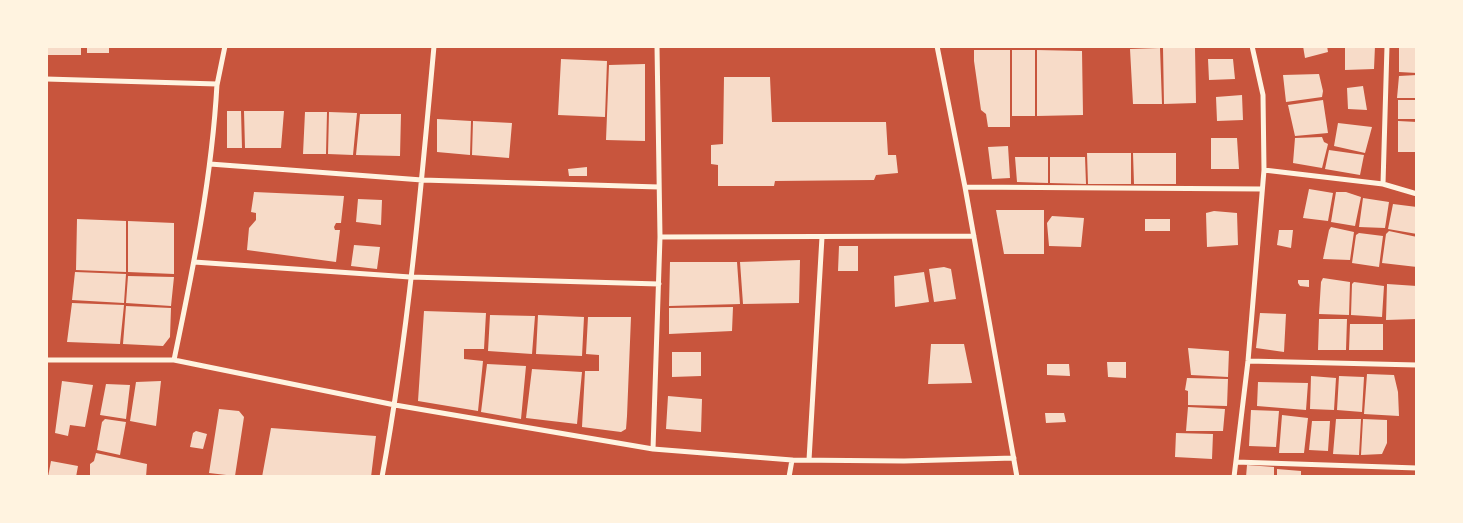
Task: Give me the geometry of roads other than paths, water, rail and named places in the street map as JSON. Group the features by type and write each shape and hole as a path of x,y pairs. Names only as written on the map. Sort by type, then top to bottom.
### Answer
{"street":[{"path":"174,360 194,262 210,164 217,86 225,46"},
{"path":"382,477 395,405 422,180 434,46"},
{"path":"653,449 660,238 657,46"},
{"path":"937,46 965,187 1017,477"},
{"path":"1234,477 1248,361 1264,170 1263,95 1252,46"},
{"path":"1383,184 1386,46"},
{"path":"46,79 217,86"},
{"path":"210,164 422,180 660,187"},
{"path":"1264,170 1383,184 1417,194"},
{"path":"965,187 1262,189"},
{"path":"660,238 974,236"},
{"path":"809,460 822,237"},
{"path":"194,262 410,277 659,284"},
{"path":"46,360 174,360 395,405 653,449 792,460 904,461 1014,458"},
{"path":"1248,361 1417,365"},
{"path":"789,477 792,460"},
{"path":"1236,462 1417,468"}]}
